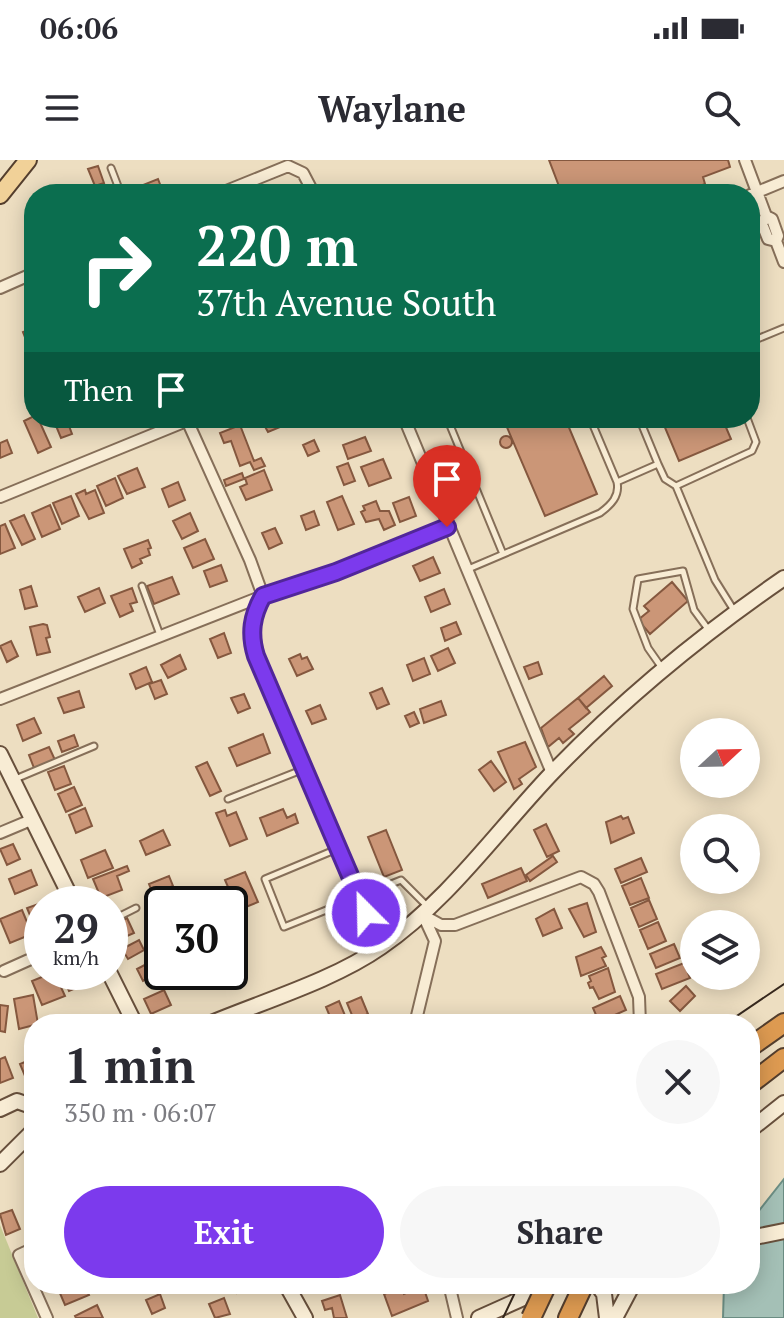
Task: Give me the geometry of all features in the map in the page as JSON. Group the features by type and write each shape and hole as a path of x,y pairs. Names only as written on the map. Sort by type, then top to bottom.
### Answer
{"highway":[{"path":"760,1040 784,1023"},
{"path":"760,1076 784,1058"},
{"path":"531,1318 542,1294"},
{"path":"568,1318 579,1294"}],"main road":[{"path":"0,195 28,160"}],"street":[{"path":"745,160 751,184"},
{"path":"243,184 288,166 295,168 310,184"},
{"path":"760,190 784,181"},
{"path":"760,205 766,216 772,219 784,262"},
{"path":"0,288 24,277"},
{"path":"0,497 167,428"},
{"path":"193,428 263,596"},
{"path":"408,428 552,773"},
{"path":"0,699 447,527"},
{"path":"244,1014 352,965 380,948 426,912 552,773 619,706 784,578"},
{"path":"263,596 255,609 251,640 380,948"},
{"path":"0,754 65,886"},
{"path":"0,833 31,820"},
{"path":"426,912 441,925 455,925 581,877 594,884 599,892 639,997 641,1014"},
{"path":"417,1014 435,941 426,912"},
{"path":"4,971 24,962"},
{"path":"118,990 130,1014"},
{"path":"0,1107 24,1098"},
{"path":"17,1101 24,1103"},
{"path":"760,1122 784,1103"},
{"path":"0,1164 24,1140"},
{"path":"760,1236 784,1231"},
{"path":"36,1294 47,1318"},
{"path":"292,1294 305,1318"},
{"path":"451,1294 457,1318"},
{"path":"479,1318 532,1294"},
{"path":"604,1294 607,1318"},
{"path":"615,1318 628,1294"}],"lane":[{"path":"111,168 117,184"},
{"path":"760,338 784,328"},
{"path":"451,428 503,554"},
{"path":"465,570 600,513 614,501 617,482 594,428"},
{"path":"643,428 665,479 676,486 715,580 736,613"},
{"path":"676,486 752,451 756,442 751,428"},
{"path":"617,482 658,464"},
{"path":"664,671 648,648 633,609 638,579 683,571 694,610 711,633"},
{"path":"142,586 161,636"},
{"path":"12,780 94,746"},
{"path":"228,799 304,769"},
{"path":"338,849 265,879 284,927 401,880 426,912"},
{"path":"128,912 136,908"}],"green space":[{"path":"0,1225 24,1284 24,1294 28,1294 38,1318 0,1318"}],"water":[{"path":"784,1179 784,1318 723,1318 724,1294 760,1294 760,1209"}],"building":[{"path":"549,160 728,160 730,167 703,177 705,184 558,184"},
{"path":"98,166 104,183 94,184 88,169"},
{"path":"27,428 42,428 51,447 38,453"},
{"path":"57,428 70,428 72,434 61,438"},
{"path":"241,428 254,461 261,458 265,466 254,470 250,462 240,466 231,441 224,443 220,433"},
{"path":"507,428 569,428 597,494 545,516"},
{"path":"665,428 726,428 731,439 679,461"},
{"path":"506,436 512,442 506,448 500,442"},
{"path":"365,437 371,451 348,459 343,445"},
{"path":"7,440 12,453 0,458 0,443"},
{"path":"314,440 319,451 308,456 303,445"},
{"path":"383,459 391,478 369,486 361,467"},
{"path":"348,463 355,481 344,485 337,467"},
{"path":"137,468 145,487 127,494 118,476"},
{"path":"264,470 272,490 246,500 240,487 247,484 245,478"},
{"path":"242,473 244,479 226,486 224,480"},
{"path":"115,478 123,498 106,506 97,486"},
{"path":"178,482 185,500 169,507 162,489"},
{"path":"85,490 86,494 95,490 104,513 89,519 76,494"},
{"path":"71,496 79,516 62,524 53,503"},
{"path":"342,496 354,524 338,530 327,502"},
{"path":"409,497 416,516 400,522 393,503"},
{"path":"376,501 380,511 389,511 395,525 384,530 379,519 366,522 361,512 365,510 363,506"},
{"path":"50,505 60,529 42,537 32,513"},
{"path":"314,511 319,525 306,530 301,516"},
{"path":"190,513 198,531 182,539 173,521"},
{"path":"24,515 35,539 22,545 10,521"},
{"path":"5,524 15,548 0,554 0,526"},
{"path":"275,528 282,543 269,549 262,533"},
{"path":"205,539 214,559 193,568 184,548"},
{"path":"148,540 150,555 140,559 142,563 132,568 124,549"},
{"path":"433,557 440,573 420,581 413,566"},
{"path":"221,565 227,581 210,587 204,571"},
{"path":"172,577 179,594 154,604 147,586"},
{"path":"672,582 688,601 650,634 638,620 649,611 644,606"},
{"path":"31,586 37,606 25,609 20,590"},
{"path":"99,588 105,603 85,612 78,597"},
{"path":"132,588 137,602 130,604 133,611 120,617 111,596"},
{"path":"444,589 450,604 431,612 425,597"},
{"path":"456,622 461,634 445,641 441,628"},
{"path":"47,625 50,637 46,638 50,652 37,655 30,627"},
{"path":"224,633 231,653 218,658 210,639"},
{"path":"11,641 18,656 7,662 0,646"},
{"path":"448,648 455,663 438,671 431,656"},
{"path":"300,654 302,659 307,657 313,669 297,676 289,659"},
{"path":"180,655 186,669 168,678 161,665"},
{"path":"424,658 430,674 413,681 407,665"},
{"path":"538,662 542,674 529,679 524,667"},
{"path":"146,667 152,682 136,689 130,674"},
{"path":"604,676 612,686 586,708 578,698"},
{"path":"161,680 167,694 155,699 149,684"},
{"path":"382,688 389,704 377,709 370,693"},
{"path":"79,691 84,707 64,713 58,698"},
{"path":"244,694 250,708 238,713 231,698"},
{"path":"578,698 590,712 569,729 574,734 563,743 559,738 548,747 541,728"},
{"path":"441,701 446,715 424,723 420,709"},
{"path":"320,705 326,719 312,724 306,711"},
{"path":"414,712 419,723 410,727 405,716"},
{"path":"34,718 41,733 23,741 17,725"},
{"path":"263,734 270,753 237,766 229,748"},
{"path":"74,735 78,746 62,752 58,741"},
{"path":"525,742 536,767 519,779 522,784 514,789 498,752"},
{"path":"49,747 55,760 34,768 29,755"},
{"path":"491,761 506,782 494,791 479,770"},
{"path":"207,762 221,791 210,796 196,767"},
{"path":"64,766 71,784 55,790 48,772"},
{"path":"74,787 82,805 66,812 58,794"},
{"path":"85,808 92,826 76,833 69,815"},
{"path":"283,809 287,818 295,814 298,823 267,836 260,818"},
{"path":"225,810 227,816 236,812 247,839 230,846 216,813"},
{"path":"621,816 623,819 628,817 634,833 611,843 606,822"},
{"path":"546,824 559,851 547,857 534,830"},
{"path":"163,830 170,845 146,855 140,841"},
{"path":"386,830 402,870 384,877 368,837"},
{"path":"13,844 20,859 7,865 0,849"},
{"path":"105,850 113,868 88,878 81,860"},
{"path":"553,856 557,862 530,881 526,875"},
{"path":"641,858 647,872 621,883 615,869"},
{"path":"127,866 129,871 117,876 121,886 96,886 93,879"},
{"path":"521,868 527,881 488,898 482,884"},
{"path":"31,870 37,885 24,886 24,890 15,894 9,879"},
{"path":"245,872 258,902 248,906 248,886 228,886 225,880"},
{"path":"169,876 173,886 150,886"},
{"path":"641,878 649,898 630,905 622,886"},
{"path":"649,900 657,919 639,927 631,908"},
{"path":"587,903 596,932 584,937 569,909"},
{"path":"554,909 562,928 543,936 536,919"},
{"path":"22,910 24,937 10,943 0,919"},
{"path":"128,920 134,933 128,936"},
{"path":"658,922 666,941 648,949 640,930"},
{"path":"139,940 144,950 128,959 128,946"},
{"path":"674,944 680,958 656,968 650,954"},
{"path":"601,947 606,956 602,958 606,966 581,976 576,957"},
{"path":"144,965 144,980 143,981 137,969"},
{"path":"680,965 680,982 662,989 656,974"},
{"path":"608,968 615,992 599,999 593,987 590,988 589,976"},
{"path":"36,990 62,990 65,996 42,1005"},
{"path":"164,990 171,1005 151,1014 144,999"},
{"path":"682,990 690,990 695,996 680,1011 670,1001"},
{"path":"33,995 36,1014 24,1014 24,1028 19,1029 14,999"},
{"path":"620,996 626,1010 617,1014 596,1014 593,1008"},
{"path":"361,997 368,1014 352,1014 347,1003"},
{"path":"339,1001 344,1014 329,1014 326,1007"},
{"path":"0,1005 8,1006 5,1032 0,1031"},
{"path":"5,1057 13,1078 0,1083 0,1059"},
{"path":"12,1210 20,1229 6,1235 0,1214"},
{"path":"60,1294 89,1295 65,1305"},
{"path":"160,1294 165,1308 152,1314 146,1300"},
{"path":"384,1294 426,1294 428,1301 392,1316"},
{"path":"340,1295 347,1318 334,1318 332,1308 325,1310 322,1301"},
{"path":"224,1298 230,1314 215,1318 209,1304"},
{"path":"97,1305 103,1318 76,1318 75,1316"}],"tram line":[{"path":"740,1014 784,984"},
{"path":"503,1318 514,1294"}],"route":[{"path":"366,913 256,656 251,625 255,609 263,596 336,572 447,527"}]}
